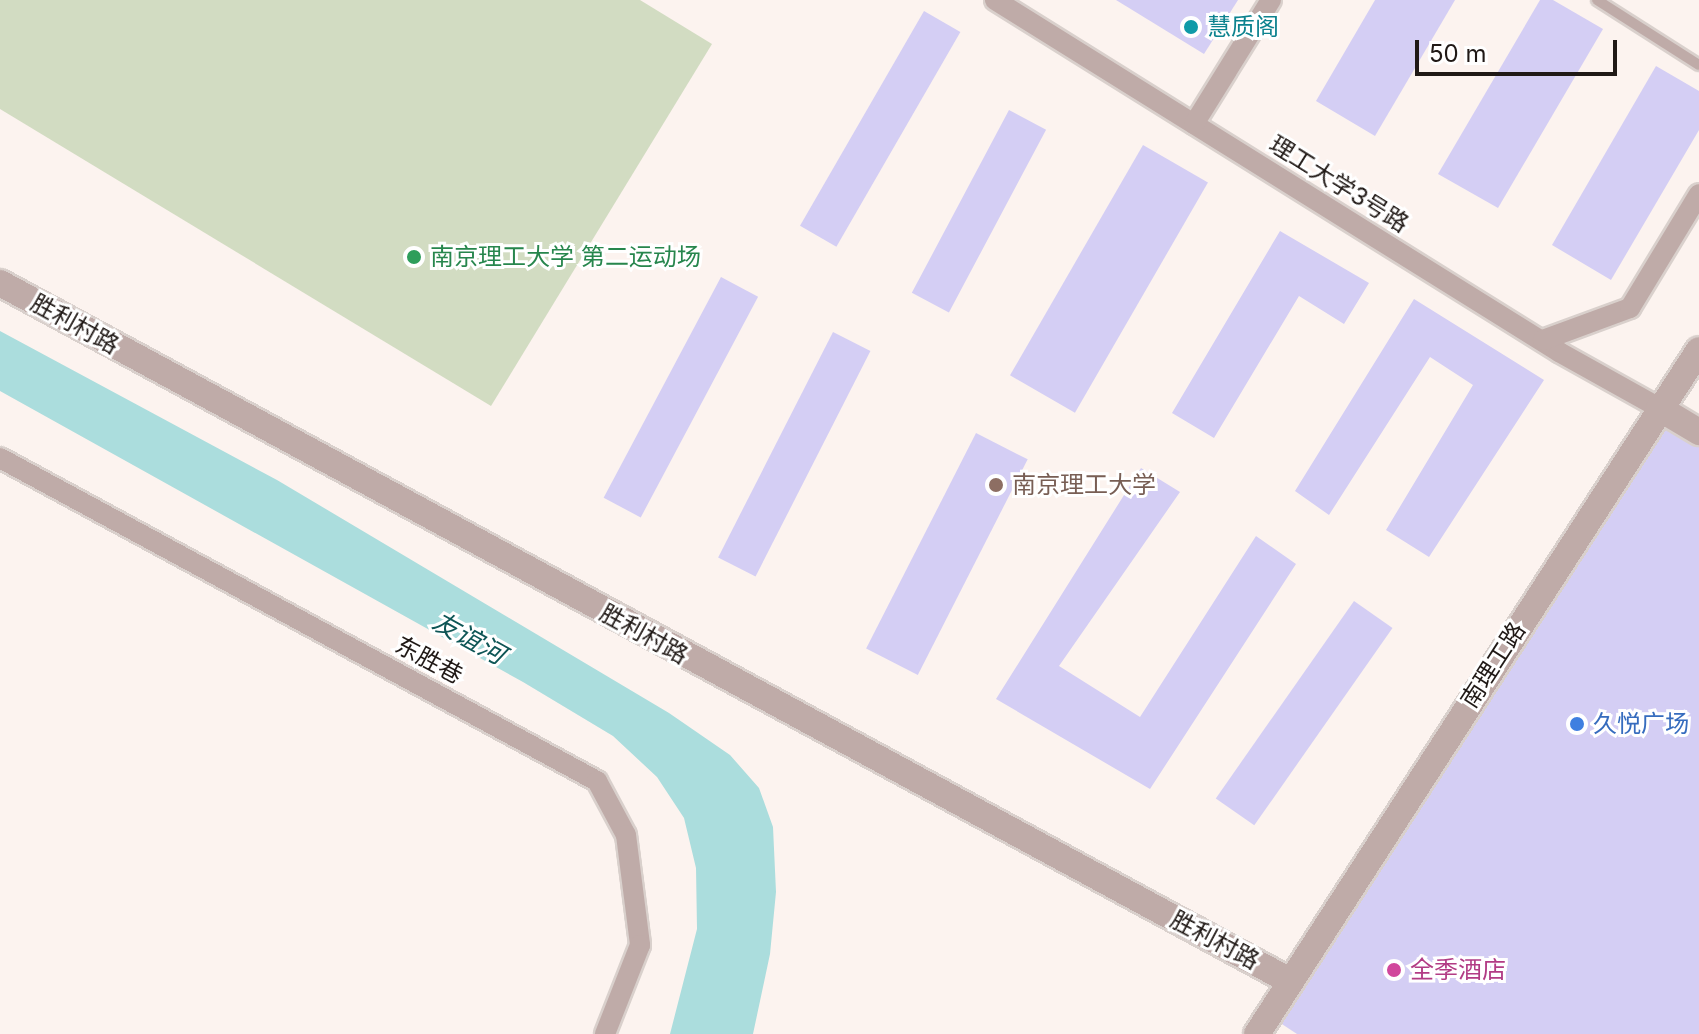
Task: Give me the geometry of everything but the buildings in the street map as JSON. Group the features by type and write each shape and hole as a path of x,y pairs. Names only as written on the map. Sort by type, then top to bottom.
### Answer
{"street":[{"name":"理工大学3号路","path":"995,0 1543,340 1659,408"},
{"path":"1194,124 1271,0"},
{"path":"1543,340 1630,308 1699,194"},
{"name":"胜利村路","path":"0,283 1290,981"},
{"name":"南理工路","path":"1257,1034 1699,350"},
{"path":"1659,408 1699,432"},
{"name":"东胜巷","path":"0,458 597,781 626,835 640,945 605,1034"}],"lane":[{"path":"1597,0 1699,65"}],"green space":[{"name":"南京理工大学 第二运动场","path":"0,0 640,0 712,44 491,406 0,109"}],"water":[{"name":"友谊河","path":"0,331 277,480 669,713 730,755 759,788 773,827 776,892 770,954 753,1034 670,1034 697,929 696,868 684,818 657,777 613,736 523,682 0,391"}],"place":[{"name":"慧质阁","path":"1191,27"},
{"name":"南京理工大学 第二运动场","path":"414,257"},
{"name":"南京理工大学","path":"996,485"},
{"name":"久悦广场","path":"1577,724"},
{"name":"全季酒店","path":"1394,970"}]}
